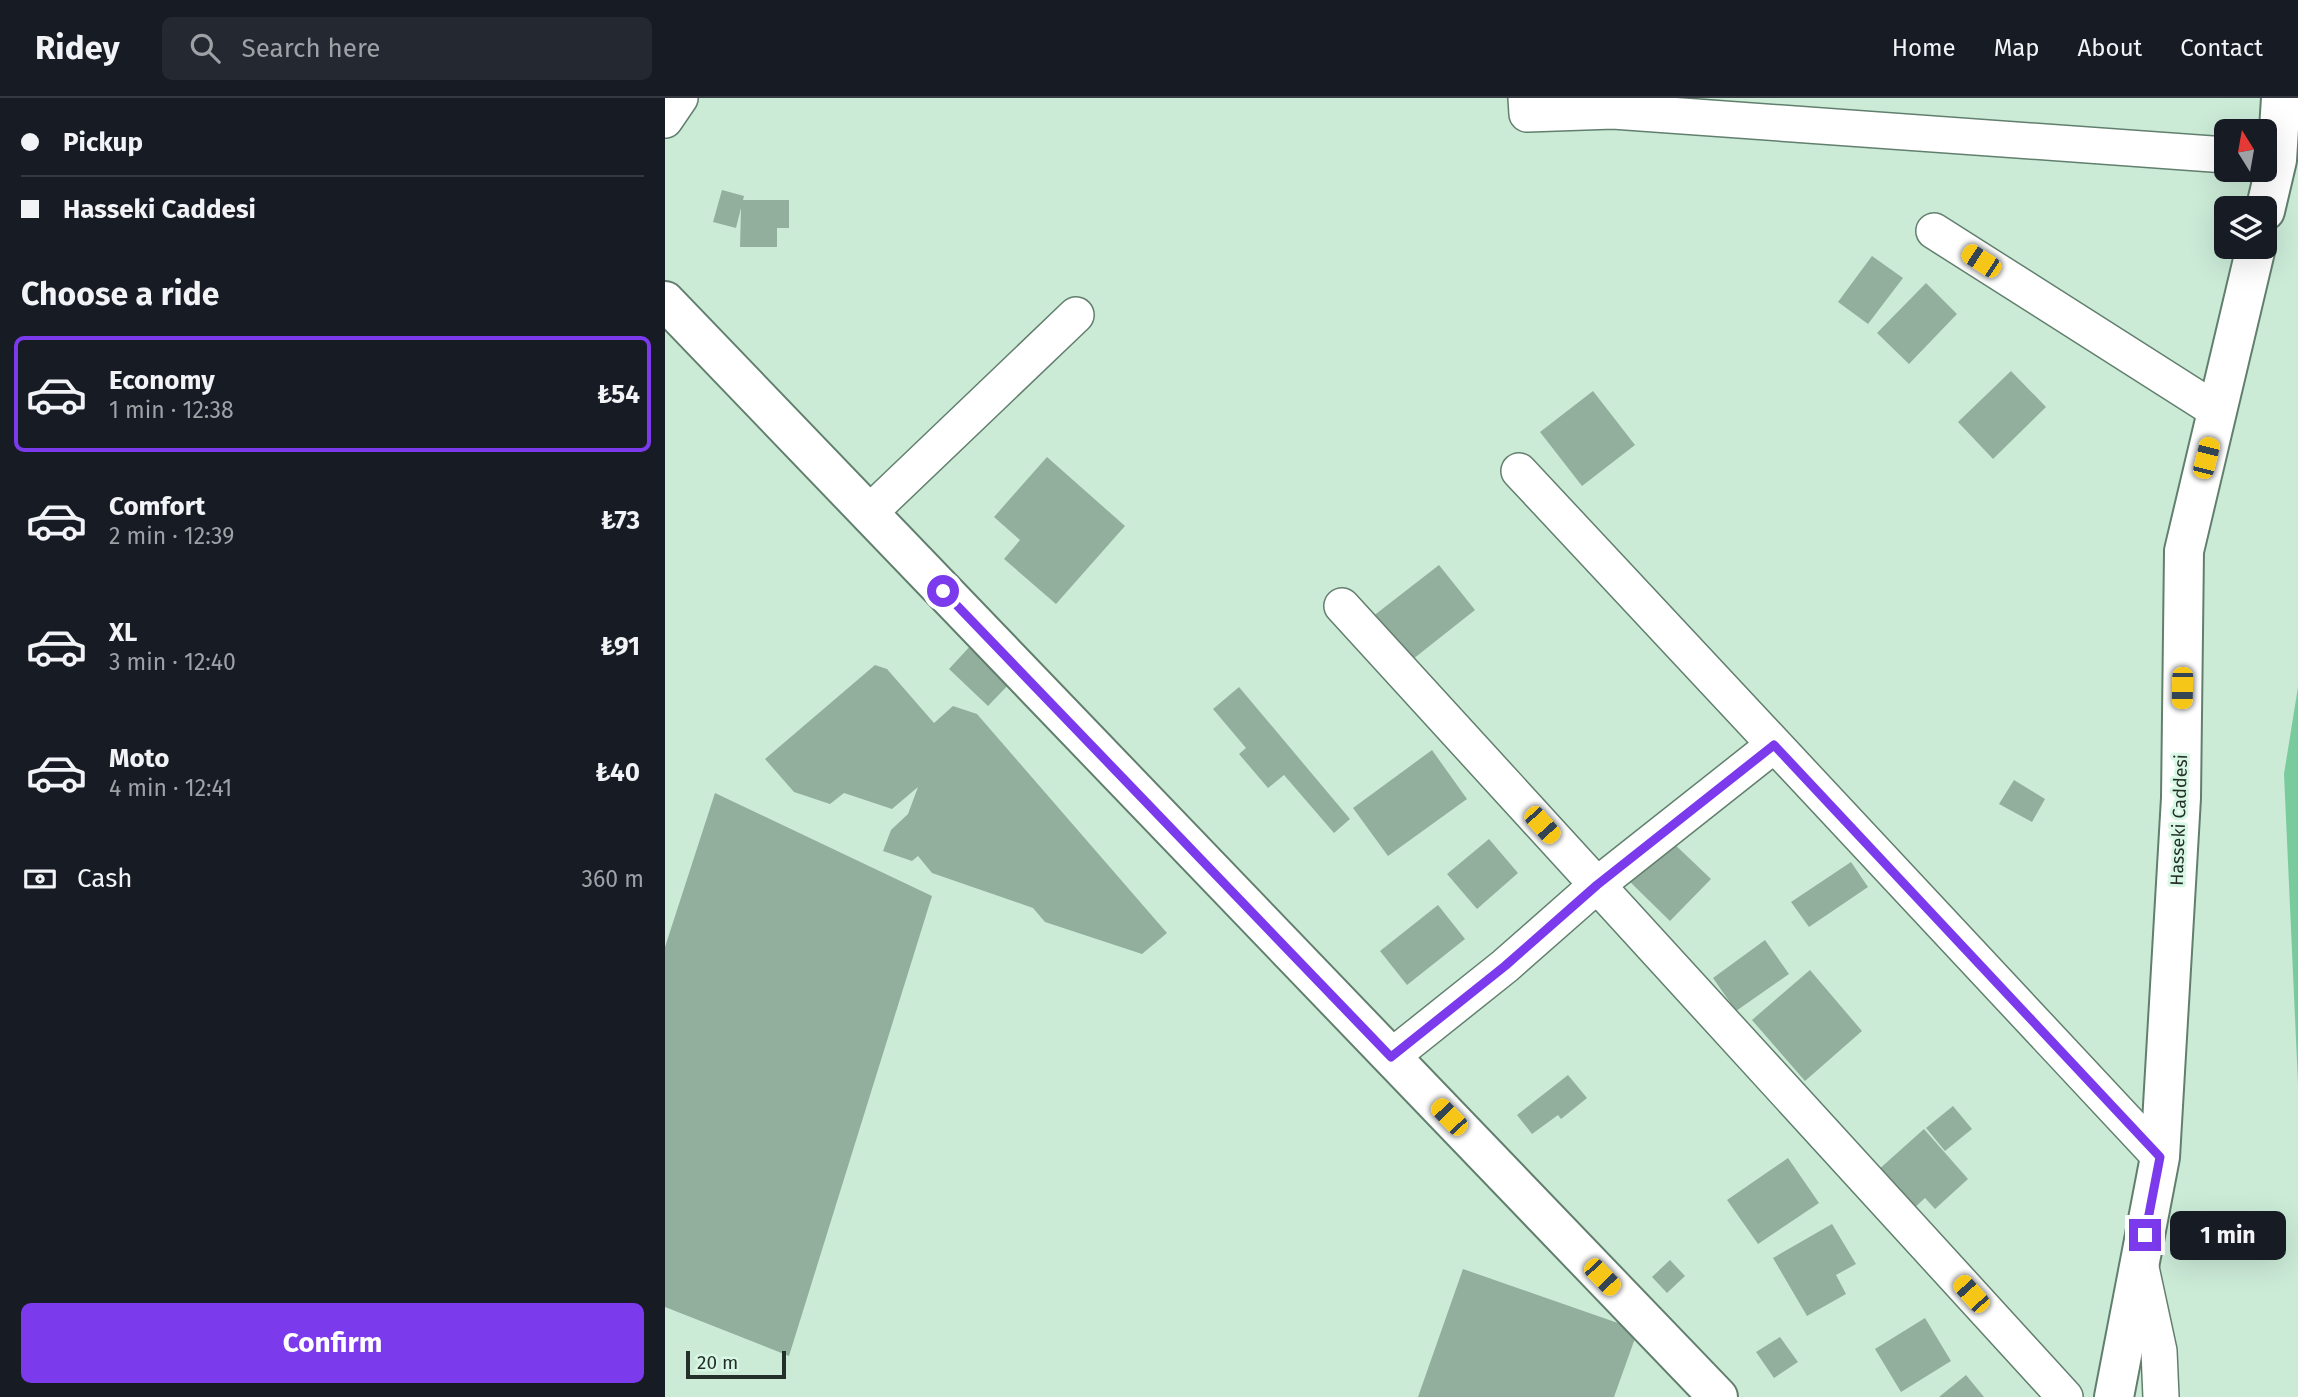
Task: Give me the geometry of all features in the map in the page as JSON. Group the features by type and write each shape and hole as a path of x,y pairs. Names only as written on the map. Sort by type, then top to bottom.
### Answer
{"street":[{"path":"665,120 680,98"},
{"path":"1526,98 1527,114 1613,111 2214,154"},
{"path":"2277,122 2281,98"},
{"path":"1934,231 2217,411"},
{"name":"Hasseki Caddesi","path":"2113,1397 2160,1157 2181,798 2184,551 2253,259"},
{"path":"665,302 1718,1397"},
{"path":"869,513 1076,315"},
{"path":"1519,471 2160,1157"},
{"path":"1342,606 2065,1397"},
{"path":"1391,1057 1505,966 1597,885 1774,745"},
{"path":"2140,1261 2159,1351 2161,1397"}],"shaded area":[{"path":"2298,687 2298,1084 2284,774"}],"building":[{"path":"722,190 744,196 743,200 789,200 789,228 777,228 777,247 740,247 741,208 736,228 713,222"},
{"path":"1872,256 1903,278 1868,324 1838,302"},
{"path":"1926,283 1957,314 1909,364 1877,333"},
{"path":"2011,371 2046,407 1993,459 1958,422"},
{"path":"1593,391 1635,445 1582,486 1540,432"},
{"path":"1047,457 1125,526 1056,604 1004,559 1020,540 994,517"},
{"path":"1439,565 1475,610 1408,663 1372,617"},
{"path":"973,643 1013,680 988,706 949,669"},
{"path":"875,665 887,669 934,723 953,706 977,714 1167,933 1142,954 1045,922 1033,908 932,873 918,856 912,861 883,851 891,830 908,814 918,787 892,809 844,793 830,804 794,792 765,759"},
{"path":"1239,687 1350,819 1334,833 1284,775 1268,788 1239,754 1246,748 1213,709"},
{"path":"1432,750 1467,799 1388,856 1353,808"},
{"path":"2014,780 2045,799 2032,822 1999,804"},
{"path":"715,793 932,896 789,1356 665,1307 665,947"},
{"path":"1668,838 1711,879 1670,921 1627,879"},
{"path":"1489,839 1518,873 1477,909 1447,874"},
{"path":"1851,862 1868,887 1809,927 1791,902"},
{"path":"1438,905 1465,939 1407,985 1380,951"},
{"path":"1765,940 1789,974 1736,1011 1713,978"},
{"path":"1810,970 1862,1031 1805,1081 1752,1020"},
{"path":"1568,1075 1587,1098 1561,1119 1558,1115 1532,1134 1517,1115"},
{"path":"1953,1106 1972,1129 1945,1151 1926,1128"},
{"path":"1924,1129 1968,1179 1935,1209 1925,1198 1912,1210 1877,1171"},
{"path":"1788,1158 1819,1203 1758,1244 1727,1200"},
{"path":"1832,1224 1856,1264 1836,1275 1846,1294 1807,1316 1773,1258"},
{"path":"1670,1260 1685,1276 1667,1293 1652,1277"},
{"path":"1463,1269 1638,1330 1614,1397 1418,1397"},
{"path":"1925,1318 1951,1361 1901,1392 1875,1349"},
{"path":"1780,1337 1798,1362 1774,1378 1756,1352"},
{"path":"1966,1375 1984,1397 1939,1397"}],"route":[{"path":"943,591 1391,1057 1505,966 1597,885 1774,745 2160,1157 2145,1235"}]}
